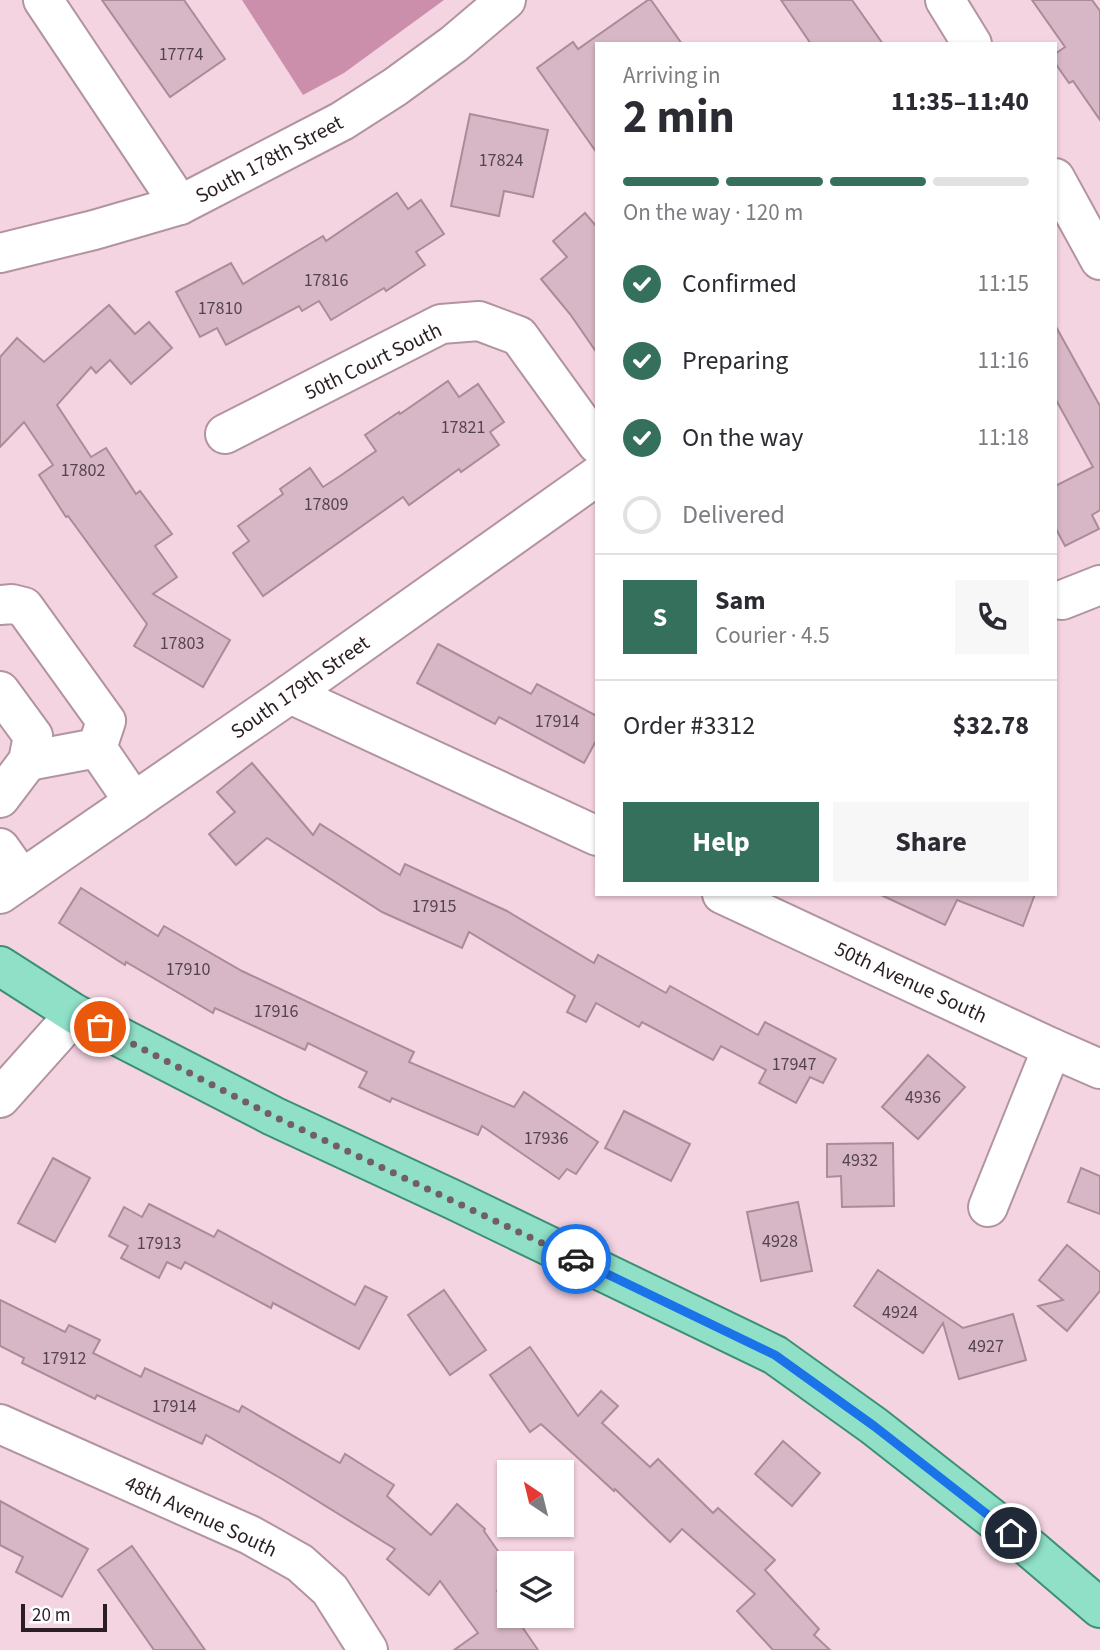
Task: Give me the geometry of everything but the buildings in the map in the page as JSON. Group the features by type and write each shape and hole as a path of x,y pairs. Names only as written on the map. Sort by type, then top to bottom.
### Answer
{"main road":[{"path":"0,967 75,1014 273,1116 775,1355 874,1426 1031,1549 1100,1608"}],"street":[{"path":"43,0 180,205"},
{"name":"South 178th Street","path":"0,253 180,205 342,121 454,44 506,0"},
{"path":"945,0 971,42"},
{"path":"1057,181 1100,260"},
{"name":"50th Court South","path":"225,434 441,324 479,321 519,335 595,440"},
{"name":"South 179th Street","path":"11,886 290,694 595,477"},
{"path":"1062,600 1100,584"},
{"path":"0,605 24,607 106,721 97,748"},
{"path":"0,691 33,736 28,761 0,798"},
{"path":"290,694 595,835"},
{"path":"28,761 97,748"},
{"path":"97,748 134,802"},
{"path":"0,848 11,886"},
{"name":"50th Avenue South","path":"726,896 1100,1069"},
{"path":"0,1098 75,1014"},
{"path":"989,1207 1052,1048"},
{"name":"48th Avenue South","path":"0,1424 250,1535 300,1563 330,1590 368,1650"}],"shaded area":[{"path":"242,0 444,0 344,73 303,95"}],"way so far":[{"path":"100,1027 273,1116 576,1259"}],"route":[{"path":"576,1259 775,1355 874,1426 1011,1533"}]}
